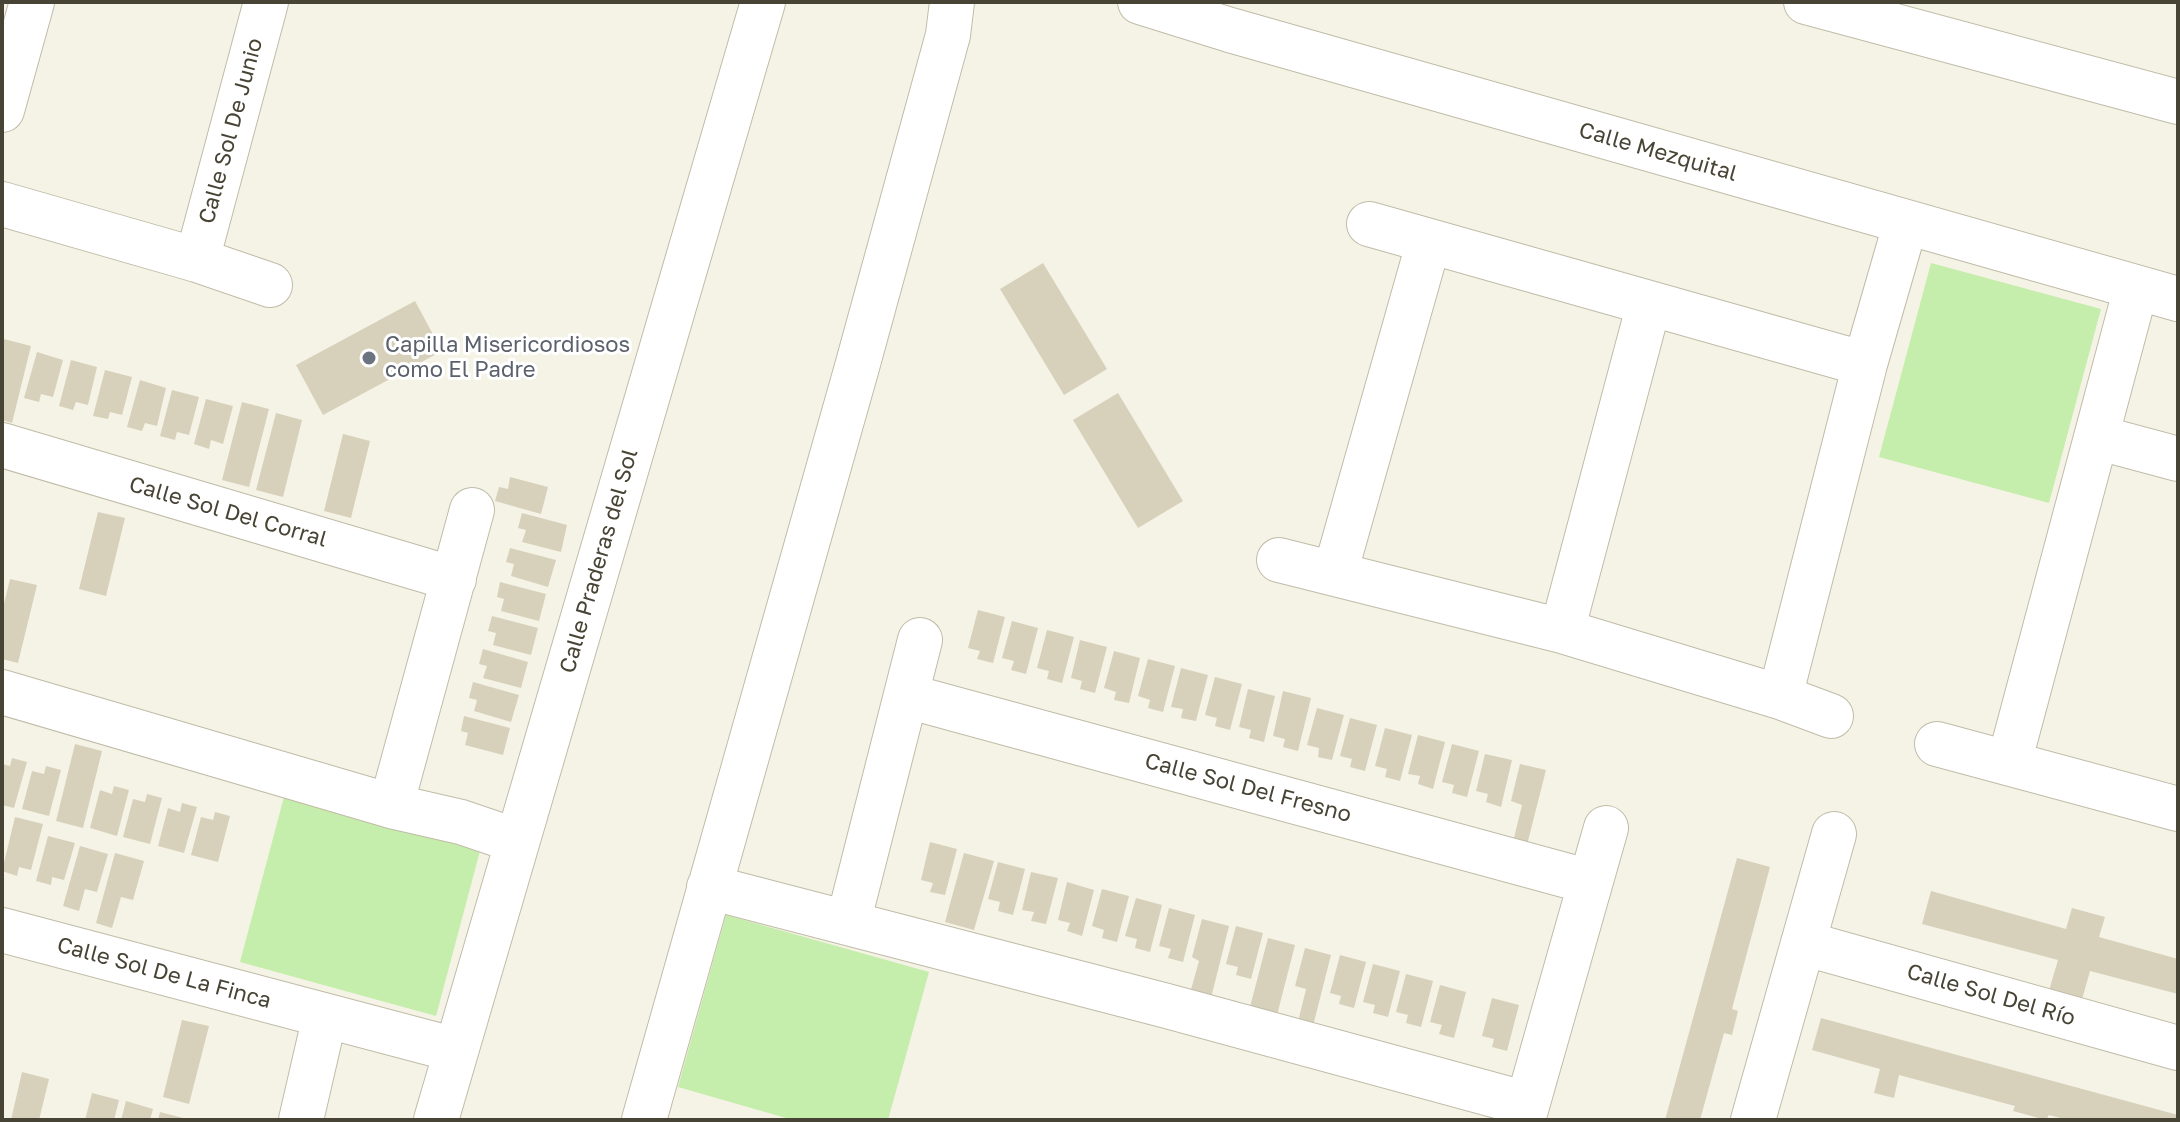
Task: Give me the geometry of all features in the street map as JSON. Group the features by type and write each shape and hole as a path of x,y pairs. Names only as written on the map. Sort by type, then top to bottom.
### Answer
{"street":[{"path":"2,110 32,2"},
{"name":"Calle Sol De Junio","path":"197,260 266,2"},
{"name":"Calle Praderas del Sol","path":"436,1120 763,2"},
{"path":"653,1118 709,887 924,126 948,35 952,2"},
{"name":"Calle Mezquital","path":"1140,2 1245,35 2178,299"},
{"path":"1806,2 1857,8 2178,102"},
{"path":"2,204 197,260 270,285"},
{"path":"1780,697 1865,364 1906,222"},
{"path":"1369,224 1865,364"},
{"path":"1335,573 1429,241"},
{"path":"2009,763 2136,288"},
{"path":"1562,631 1649,304"},
{"path":"2096,437 2178,459"},
{"name":"Calle Sol Del Corral","path":"2,445 454,579"},
{"path":"391,806 472,510"},
{"path":"1279,560 1562,631 1780,697 1831,716"},
{"path":"848,923 920,640"},
{"path":"2,692 391,806 461,822 517,841"},
{"name":"Calle Sol Del Fresno","path":"907,696 1590,882"},
{"path":"1937,744 2178,809"},
{"path":"709,887 1525,1112 1606,828"},
{"path":"1753,1120 1834,834"},
{"name":"Calle Sol De La Finca","path":"2,930 456,1050"},
{"name":"Calle Sol Del Río","path":"1803,943 2178,1048"},
{"path":"301,1120 325,1016"}],"green space":[{"path":"1931,263 2101,309 2049,503 1879,457"},
{"path":"284,797 480,851 436,1016 240,962"},
{"path":"726,915 929,972 888,1120 793,1120 678,1087"}],"building":[{"path":"1043,263 1107,369 1064,395 1000,289"},
{"name":"Capilla Misericordiosos como El Padre","path":"415,301 442,351 323,415 296,365"},
{"path":"4,339 31,346 12,423 2,420"},
{"path":"37,352 63,360 53,397 41,394 39,402 24,398"},
{"path":"71,360 97,367 88,405 76,402 73,410 59,406"},
{"path":"105,370 132,377 122,415 110,412 108,419 93,416"},
{"path":"140,380 166,388 157,426 145,423 142,431 127,427"},
{"path":"172,390 199,397 189,435 177,432 175,440 160,436"},
{"path":"1118,393 1183,501 1138,528 1073,420"},
{"path":"206,399 233,406 223,444 211,440 209,449 194,444"},
{"path":"242,402 269,409 249,487 222,480"},
{"path":"276,413 302,420 283,497 256,490"},
{"path":"343,434 370,441 351,518 324,511"},
{"path":"510,477 548,487 541,514 495,501 499,487 508,489"},
{"path":"98,512 125,518 106,596 79,589"},
{"path":"522,513 567,525 561,552 522,542 526,530 518,528"},
{"path":"510,548 556,560 548,587 511,576 514,564 506,562"},
{"path":"10,579 37,585 18,663 2,659 2,612"},
{"path":"500,582 546,594 539,621 501,611 504,599 497,597"},
{"path":"978,610 1005,617 993,663 977,659 980,651 968,648"},
{"path":"492,616 538,628 531,655 493,645 496,633 488,631"},
{"path":"1012,621 1038,628 1026,674 1011,670 1014,661 1002,658"},
{"path":"1047,630 1074,637 1062,683 1047,679 1049,671 1037,668"},
{"path":"1080,640 1107,647 1095,693 1080,689 1082,681 1071,678"},
{"path":"483,649 528,662 521,688 483,678 487,666 479,664"},
{"path":"1114,651 1140,658 1129,703 1114,700 1116,692 1104,688"},
{"path":"1148,659 1175,666 1163,712 1148,708 1150,700 1138,696"},
{"path":"1181,668 1208,675 1196,721 1181,718 1183,709 1171,707"},
{"path":"1215,677 1242,684 1230,730 1215,726 1217,718 1205,715"},
{"path":"473,682 519,695 511,722 474,711 477,700 469,698"},
{"path":"1248,689 1275,696 1264,742 1249,738 1251,730 1239,727"},
{"path":"1283,691 1311,698 1298,751 1283,747 1285,739 1273,736"},
{"path":"1317,708 1344,715 1332,760 1318,757 1319,748 1307,745"},
{"path":"464,716 510,728 503,755 465,745 468,733 461,731"},
{"path":"1350,718 1377,725 1365,771 1350,767 1352,759 1340,756"},
{"path":"1385,728 1412,735 1400,781 1385,777 1387,769 1375,766"},
{"path":"1418,735 1445,742 1433,789 1418,784 1420,776 1408,774"},
{"path":"75,744 102,751 83,828 56,821"},
{"path":"1452,744 1479,751 1467,797 1452,793 1454,785 1442,782"},
{"path":"1485,754 1512,760 1501,807 1486,802 1488,794 1476,791"},
{"path":"12,758 27,762 14,808 2,805 2,764 10,766"},
{"path":"1520,764 1546,770 1527,845 1513,842 1522,805 1511,801"},
{"path":"46,766 61,770 49,816 22,809 32,771 44,774"},
{"path":"114,786 129,790 117,836 90,828 100,790 112,794"},
{"path":"147,794 162,798 150,844 123,837 133,799 145,802"},
{"path":"182,803 197,807 184,853 158,846 168,808 180,812"},
{"path":"215,812 230,816 218,862 191,855 201,817 213,820"},
{"path":"15,817 43,824 31,870 19,867 17,876 2,871"},
{"path":"48,836 75,843 64,880 52,877 51,885 36,881"},
{"path":"930,842 957,849 945,895 930,892 933,883 921,880"},
{"path":"80,846 108,854 97,892 85,889 79,911 63,906"},
{"path":"115,853 144,861 133,900 121,897 112,928 96,923"},
{"path":"964,853 994,861 974,930 945,922"},
{"path":"1737,858 1770,867 1732,1009 1738,1011 1732,1035 1724,1033 1700,1120 1665,1120"},
{"path":"998,862 1025,869 1013,915 998,911 1000,902 988,899"},
{"path":"1031,872 1058,878 1046,924 1031,921 1034,912 1022,910"},
{"path":"1067,882 1094,890 1082,936 1067,931 1070,923 1058,920"},
{"path":"1102,889 1129,896 1117,942 1102,938 1104,930 1092,926"},
{"path":"1931,891 2066,929 2072,908 2105,917 2099,937 2178,959 2178,994 2090,971 2081,1003 2048,994 2058,960 1922,924"},
{"path":"1136,898 1162,905 1150,952 1135,948 1137,939 1125,936"},
{"path":"1169,908 1195,915 1183,962 1168,958 1171,949 1159,946"},
{"path":"1202,919 1229,926 1211,998 1190,993 1199,961 1192,957"},
{"path":"1236,926 1263,933 1251,979 1236,975 1238,967 1226,964"},
{"path":"1268,938 1295,945 1277,1015 1250,1007"},
{"path":"1305,948 1331,955 1313,1026 1298,1022 1306,989 1295,986"},
{"path":"1340,955 1366,962 1354,1008 1339,1004 1341,996 1330,993"},
{"path":"1373,964 1400,971 1388,1017 1373,1013 1375,1005 1363,1002"},
{"path":"1406,974 1433,981 1421,1027 1406,1023 1408,1015 1396,1012"},
{"path":"1440,985 1466,992 1454,1038 1439,1034 1442,1025 1430,1022"},
{"path":"1492,998 1519,1005 1507,1051 1492,1047 1494,1039 1482,1036"},
{"path":"1821,1018 2178,1115 2178,1120 2068,1120 2049,1115 2046,1120 2013,1111 2015,1106 1899,1075 1894,1098 1874,1093 1880,1069 1812,1050"},
{"path":"182,1020 209,1026 189,1104 163,1097"},
{"path":"22,1072 49,1079 39,1120 11,1120"},
{"path":"92,1093 119,1100 114,1120 85,1120"},
{"path":"126,1101 153,1109 150,1120 121,1120"},
{"path":"160,1112 187,1119 187,1120 158,1120"}],"place":[{"name":"Capilla Misericordiosos como El Padre","path":"369,358"}]}
